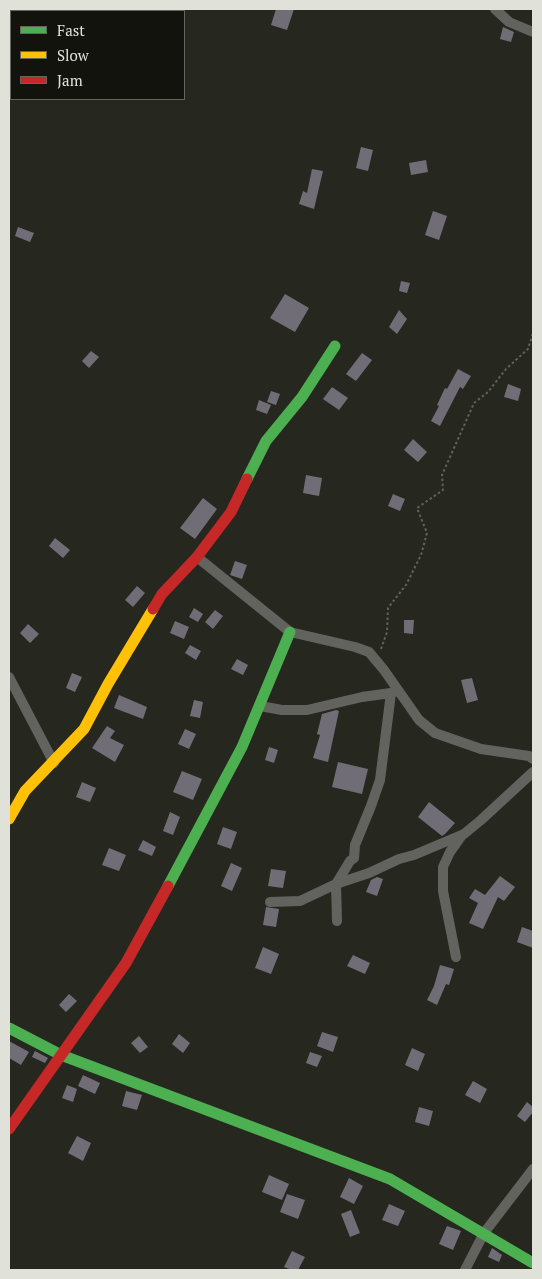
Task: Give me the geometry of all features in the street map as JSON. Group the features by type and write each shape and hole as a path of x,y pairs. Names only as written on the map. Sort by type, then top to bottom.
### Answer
{"street":[{"path":"495,9 509,22 533,32"},
{"path":"9,819 25,791 54,763 84,729 108,684 162,594 197,557 231,512 266,441 302,397 335,346"},
{"path":"197,557 290,632 369,652 384,670 395,692 419,720 435,733 481,748 529,756 533,759"},
{"path":"9,1129 126,963 242,747 290,632"},
{"path":"9,677 54,763"},
{"path":"260,706 282,710 306,710 362,697 395,692"},
{"path":"337,921 336,884 350,861 354,858 355,845 372,806 380,780 395,692"},
{"path":"456,957 444,891 443,867 450,852 464,834 533,772"},
{"path":"270,902 300,901 336,884 369,873 399,859 414,855 464,834"},
{"path":"9,1028 60,1055 390,1179 533,1263"},
{"path":"465,1270 484,1233 533,1169"}],"path":[{"path":"376,661 387,632 388,608 406,585 421,555 427,533 417,508 442,490 442,476 474,403 488,392 506,369 528,349 533,334"}],"building":[{"path":"276,9 294,9 287,30 271,25"},
{"path":"503,27 514,32 511,42 500,39"},
{"path":"361,147 373,150 368,171 356,168"},
{"path":"426,160 428,172 411,175 409,163"},
{"path":"312,169 323,171 314,209 299,204 303,191 307,193"},
{"path":"433,211 447,216 439,240 425,235"},
{"path":"18,227 34,233 30,242 15,236"},
{"path":"401,281 410,283 407,293 399,291"},
{"path":"285,294 309,308 295,332 270,318"},
{"path":"399,310 407,319 397,334 389,327"},
{"path":"91,351 99,357 89,368 82,361"},
{"path":"362,353 372,360 356,381 346,374"},
{"path":"458,369 471,376 463,389 460,387 440,426 431,421 439,406 437,405 445,388 447,389"},
{"path":"508,384 521,389 518,401 504,397"},
{"path":"332,387 348,398 339,410 323,399"},
{"path":"271,391 280,394 276,405 267,402"},
{"path":"259,400 271,405 267,414 256,410"},
{"path":"413,439 427,452 418,462 404,450"},
{"path":"306,475 322,478 319,496 303,493"},
{"path":"393,494 405,499 400,511 388,506"},
{"path":"203,498 217,509 195,539 180,528"},
{"path":"55,538 70,550 63,558 49,546"},
{"path":"235,561 247,565 242,579 230,575"},
{"path":"137,586 145,593 133,607 125,600"},
{"path":"194,608 203,614 198,622 189,617"},
{"path":"215,610 223,616 213,629 205,622"},
{"path":"404,620 414,620 413,634 404,633"},
{"path":"175,621 189,627 184,639 170,633"},
{"path":"28,624 39,634 30,643 20,633"},
{"path":"190,645 201,651 196,660 185,653"},
{"path":"237,659 248,665 243,675 231,669"},
{"path":"72,673 82,677 75,692 66,688"},
{"path":"472,678 478,700 467,703 461,680"},
{"path":"119,695 147,707 143,719 114,708"},
{"path":"194,700 203,702 200,718 190,716"},
{"path":"336,710 339,711 328,762 313,758 320,735 317,734 322,714"},
{"path":"107,726 115,731 110,738 124,745 115,762 92,748"},
{"path":"185,729 196,734 189,749 178,744"},
{"path":"269,747 278,750 274,763 265,760"},
{"path":"338,762 368,769 362,794 332,787"},
{"path":"182,771 202,779 193,800 173,792"},
{"path":"82,782 96,788 90,802 76,797"},
{"path":"429,802 455,823 442,836 418,817"},
{"path":"170,812 180,817 173,835 163,831"},
{"path":"223,827 237,832 231,849 217,844"},
{"path":"143,840 156,847 152,856 138,850"},
{"path":"109,848 126,855 119,871 102,865"},
{"path":"231,863 242,868 232,891 221,886"},
{"path":"271,869 286,871 283,888 268,886"},
{"path":"500,876 515,887 504,901 498,897 483,929 469,923 478,903 469,898 475,889 485,895"},
{"path":"377,877 383,879 377,896 366,892 371,880"},
{"path":"266,907 279,909 276,927 263,925"},
{"path":"522,927 533,931 533,948 517,942"},
{"path":"263,947 279,954 271,974 255,968"},
{"path":"353,955 370,963 365,974 347,966"},
{"path":"440,965 454,969 449,985 446,984 437,1005 427,1000 434,986"},
{"path":"69,994 77,1001 66,1012 59,1005"},
{"path":"322,1032 338,1037 333,1052 317,1046"},
{"path":"179,1034 190,1043 183,1053 172,1044"},
{"path":"139,1036 148,1047 140,1053 131,1043"},
{"path":"9,1041 29,1052 21,1065 9,1058"},
{"path":"412,1048 425,1054 418,1071 405,1065"},
{"path":"35,1051 48,1058 45,1063 32,1057"},
{"path":"310,1052 322,1056 317,1067 306,1063"},
{"path":"83,1075 100,1083 95,1094 78,1086"},
{"path":"473,1081 487,1089 480,1103 465,1095"},
{"path":"67,1085 77,1089 73,1102 62,1098"},
{"path":"126,1091 142,1095 137,1110 122,1106"},
{"path":"527,1102 533,1107 533,1112 525,1122 517,1116"},
{"path":"419,1107 433,1111 429,1126 415,1122"},
{"path":"77,1136 91,1143 83,1161 68,1153"},
{"path":"269,1175 289,1184 282,1200 262,1192"},
{"path":"349,1178 363,1186 354,1204 340,1197"},
{"path":"287,1194 305,1200 298,1219 280,1212"},
{"path":"389,1204 405,1211 398,1226 382,1220"},
{"path":"351,1210 360,1233 350,1237 341,1214"},
{"path":"447,1226 461,1231 453,1250 439,1244"},
{"path":"492,1248 502,1255 499,1262 488,1257"},
{"path":"292,1251 305,1257 298,1270 284,1267"}],"traffic: fast":[{"path":"247,479 266,441 302,397 335,346"},
{"path":"168,886 242,747 290,632"},
{"path":"9,1028 61,1055 390,1179 533,1263"}],"traffic: slow":[{"path":"9,819 25,791 84,729 108,684 153,609"}],"traffic: jam":[{"path":"153,609 162,594 197,557 231,512 247,479"},
{"path":"9,1129 126,963 168,886"}]}
